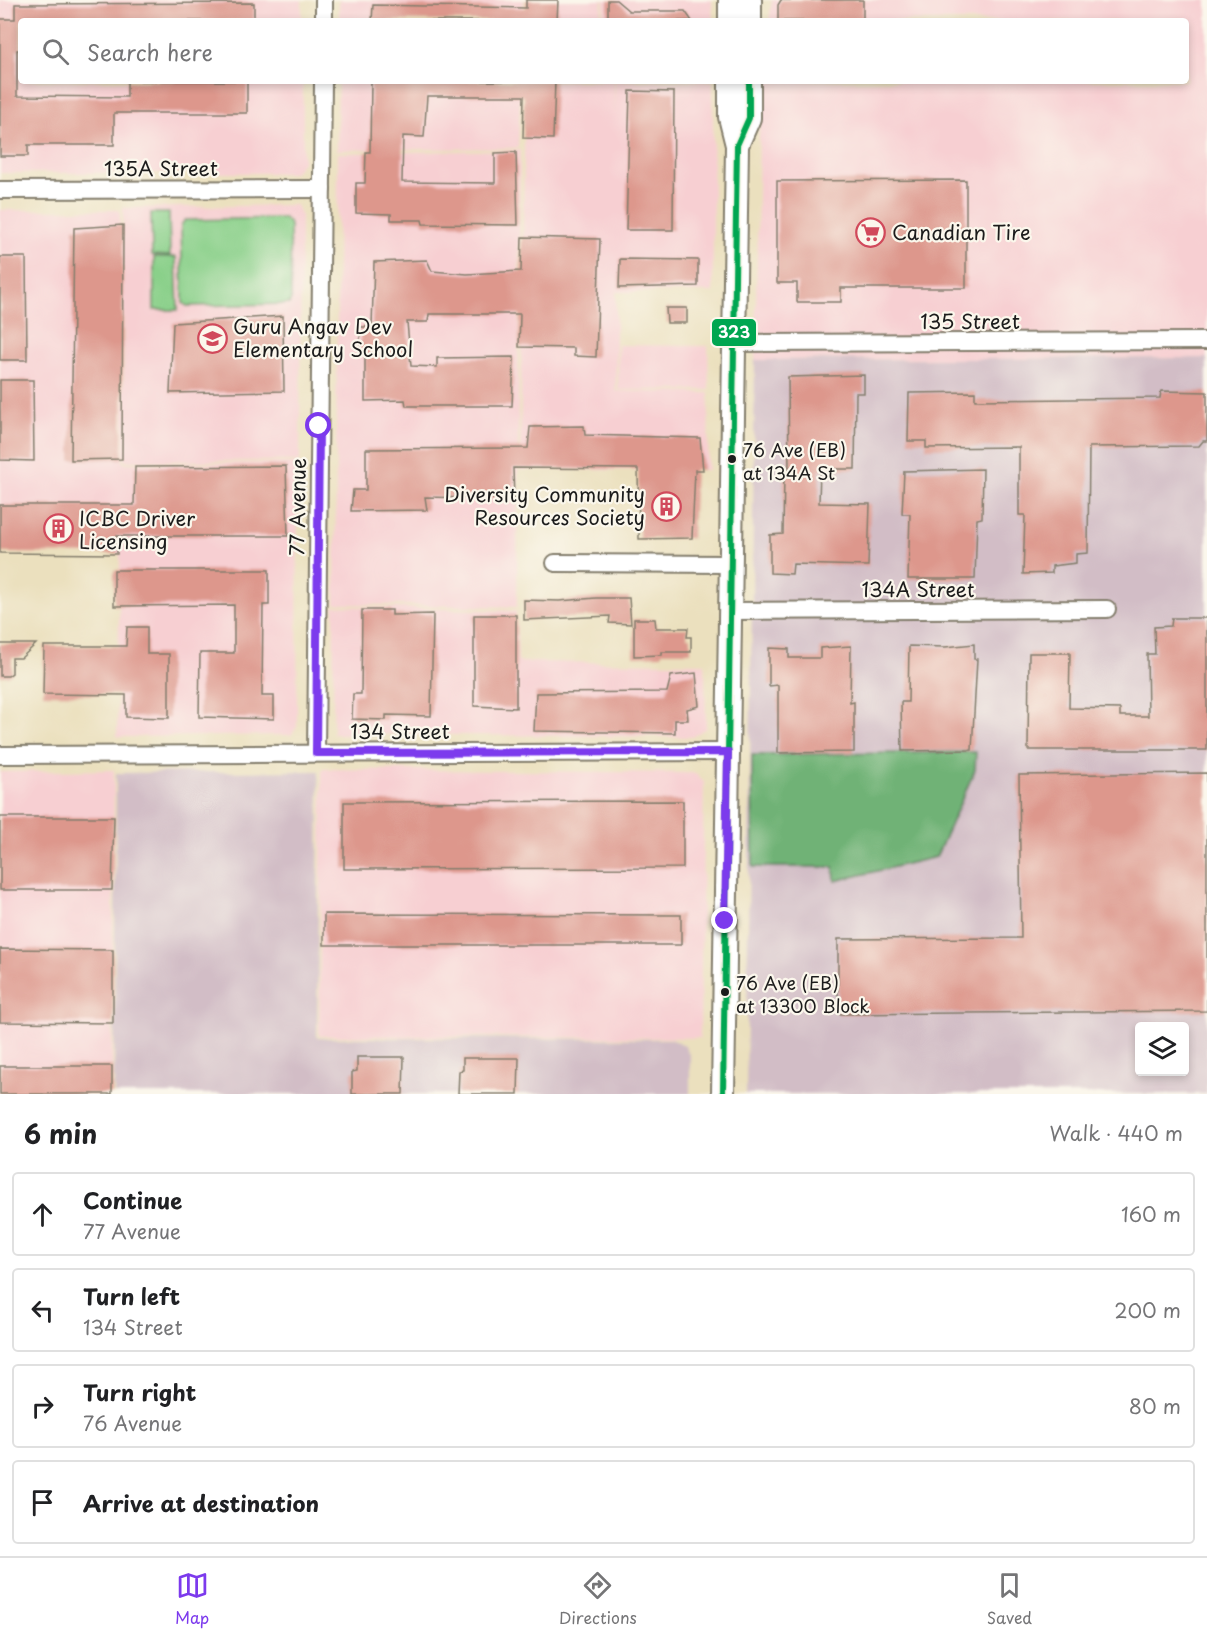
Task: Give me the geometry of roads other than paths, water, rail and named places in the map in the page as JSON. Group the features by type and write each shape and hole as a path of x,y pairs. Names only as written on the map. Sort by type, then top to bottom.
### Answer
{"main road":[{"path":"730,0 730,18"},
{"path":"750,0 750,18"},
{"path":"723,1094 737,145 730,117 730,84"},
{"path":"737,145 749,118 749,84"}],"street":[{"path":"324,0 324,18"},
{"name":"77 Avenue","path":"316,753 323,84"},
{"name":"135A Street","path":"0,190 322,189"},
{"name":"135 Street","path":"734,343 1207,341"},
{"path":"555,563 730,564"},
{"name":"134A Street","path":"730,611 1107,609"},
{"name":"134 Street","path":"0,755 728,752"}],"place":[{"name":"Canadian Tire","path":"871,232"},
{"name":"Guru Angav Dev Elementary School","path":"212,338"},
{"name":"76 Ave (EB) at 134A St","path":"732,459"},
{"name":"Diversity Community Resources Society","path":"666,506"},
{"name":"ICBC Driver Licensing","path":"58,529"},
{"name":"76 Ave (EB) at 13300 Block","path":"725,992"}]}
